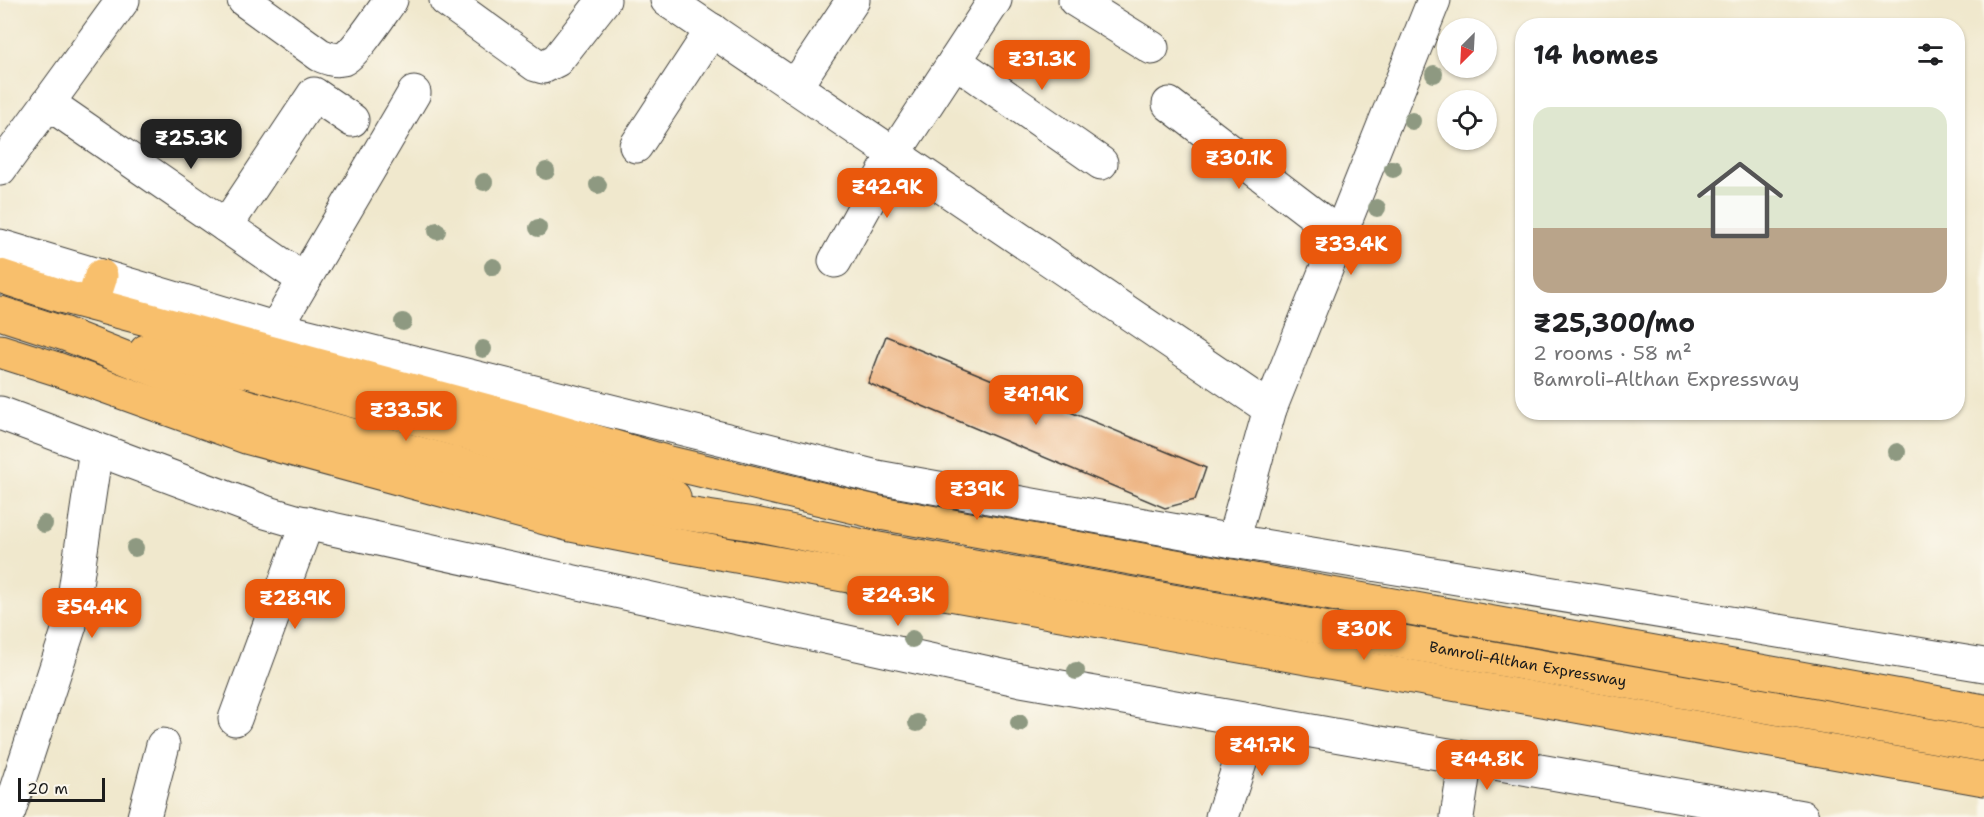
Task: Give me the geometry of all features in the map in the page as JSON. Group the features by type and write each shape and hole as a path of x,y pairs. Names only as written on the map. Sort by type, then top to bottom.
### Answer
{"main road":[{"path":"0,276 97,290 666,462 880,513 1984,711"},
{"name":"Bamroli-Althan Expressway","path":"0,313 65,334 252,372 591,468 754,524 873,548 1984,745"},
{"path":"0,351 57,369 246,437 571,525 1984,779"}],"street":[{"path":"0,169 123,0"},
{"path":"244,0 320,55 330,59 343,58 352,52 391,0"},
{"path":"446,0 536,65 543,67 557,60 604,0"},
{"path":"667,0 708,17 795,87 1270,409"},
{"path":"795,87 853,0"},
{"path":"835,261 894,154 995,0"},
{"path":"1075,0 1152,48"},
{"path":"1233,541 1270,409 1434,0"},
{"path":"636,146 708,17"},
{"path":"955,61 1101,163"},
{"path":"276,328 414,93"},
{"path":"226,226 314,94 352,120"},
{"path":"48,103 304,280"},
{"path":"1169,104 1340,236"},
{"path":"0,246 97,290 276,328 877,477 1233,541 1984,665"},
{"path":"0,413 265,512 307,523 1021,680 1803,817"},
{"path":"17,813 70,625 96,449"},
{"path":"235,719 307,523"},
{"path":"1222,817 1254,721"},
{"path":"144,817 163,746"},
{"path":"1457,817 1466,758"}],"building":[{"path":"886,336 1206,468 1195,500 1165,508 868,383"}]}
